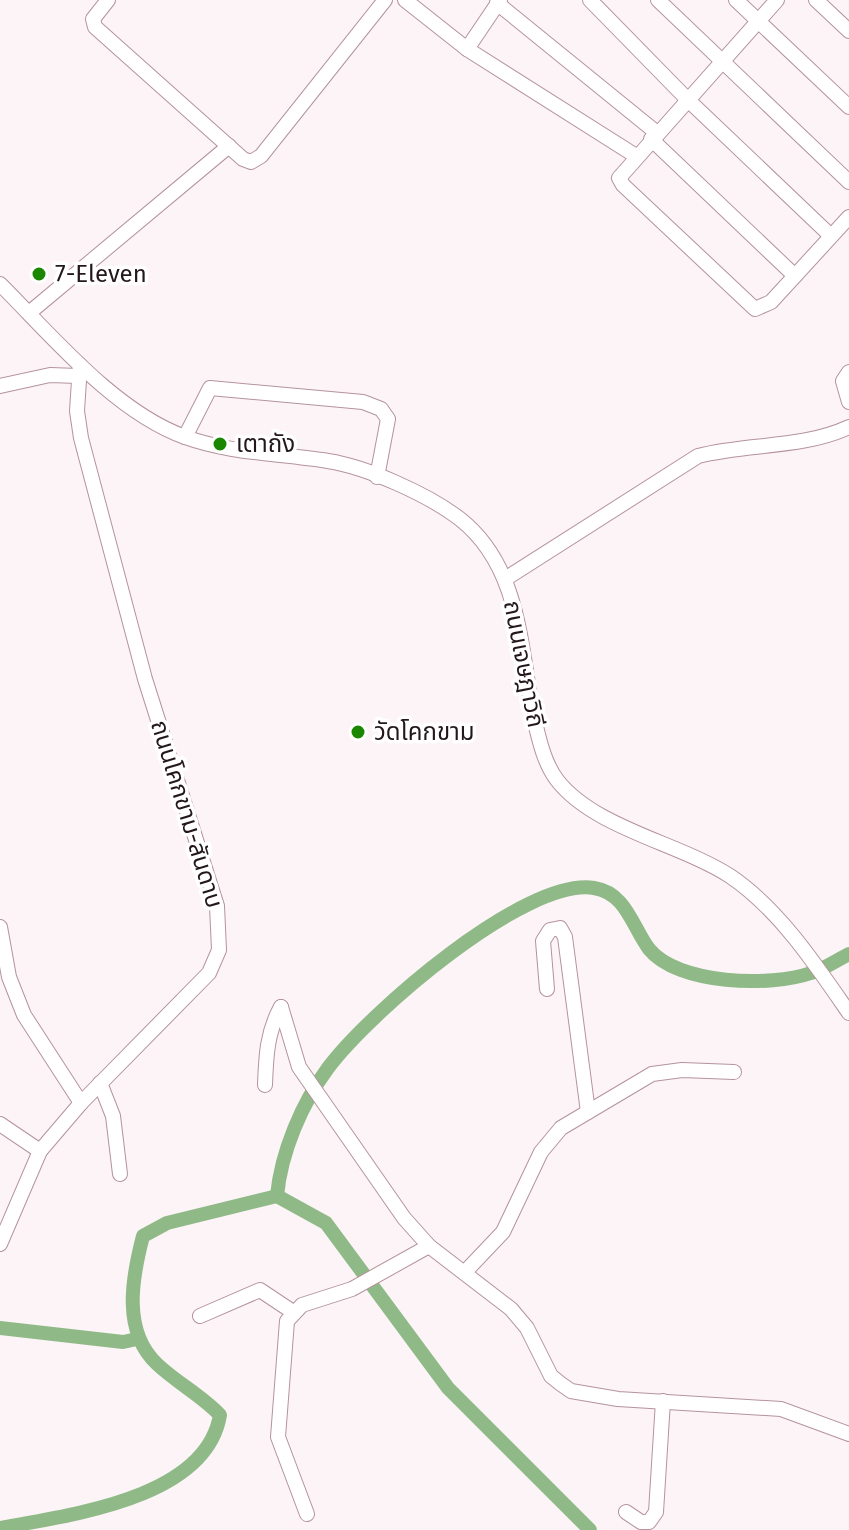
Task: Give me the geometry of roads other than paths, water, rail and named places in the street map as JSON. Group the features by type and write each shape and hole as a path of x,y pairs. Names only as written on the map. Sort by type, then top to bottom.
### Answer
{"street":[{"path":"108,0 93,19 95,27 251,162 261,156 385,0"},
{"path":"405,0 467,49 636,156"},
{"path":"590,0 687,99 831,236"},
{"path":"658,0 849,182"},
{"path":"736,0 849,107"},
{"path":"777,0 621,173 623,185 749,307 766,306 849,217"},
{"path":"816,0 849,31"},
{"path":"467,49 499,2 654,136 795,276"},
{"path":"29,313 229,146"},
{"name":"ถนนเจษฎาวิถี","path":"0,284 79,370 138,411 185,437 233,451 330,461 377,477 435,503 461,520 482,542 505,579 519,625 536,728 555,778 570,795 591,809 732,878 790,934 847,1010"},
{"path":"0,386 79,370"},
{"name":"ถนนโคกขาม-สันดาบ","path":"1,1238 40,1151 81,1103 209,973 219,950 220,924 149,692 92,482 77,411 79,370"},
{"path":"849,372 843,381 849,402"},
{"path":"185,437 210,388 363,402 381,409 388,419 377,477"},
{"path":"505,579 698,456 729,448 808,441 849,427"},
{"path":"0,927 9,977 24,1015 81,1103"},
{"path":"547,989 543,941 550,930 560,928 565,937 588,1112"},
{"path":"265,1085 267,1045 272,1022 281,1007 305,1077 336,1114 404,1218 429,1246 511,1309 527,1328 551,1376 571,1391 618,1399 781,1409 849,1434"},
{"path":"465,1272 503,1232 541,1152 552,1137 617,1092 662,1071 734,1072"},
{"path":"100,1083 113,1116 120,1174"},
{"path":"0,1124 40,1151"},
{"path":"307,1514 278,1437 285,1332 293,1312 302,1305 352,1289 429,1246"},
{"path":"200,1316 260,1290 293,1312"},
{"path":"626,1512 641,1522 649,1522 656,1512 663,1401"}],"waterway":[{"path":"277,1196 283,1162 301,1112 328,1068 348,1044 412,984 450,954 529,904 564,890 594,888 605,891 621,903 649,949 663,961 681,970 726,980 794,977 816,971 849,954"},
{"path":"277,1196 326,1223 448,1388 590,1530"},
{"path":"0,1528 62,1517 131,1498 162,1484 189,1466 209,1443 220,1415 157,1364 138,1336 133,1286 143,1236 167,1223 277,1196"},
{"path":"0,1328 123,1342 137,1339"}],"place":[{"name":"7-Eleven","path":"39,274"},
{"name":"เตาถัง","path":"220,444"},
{"name":"วัดโคกขาม","path":"358,732"}]}
